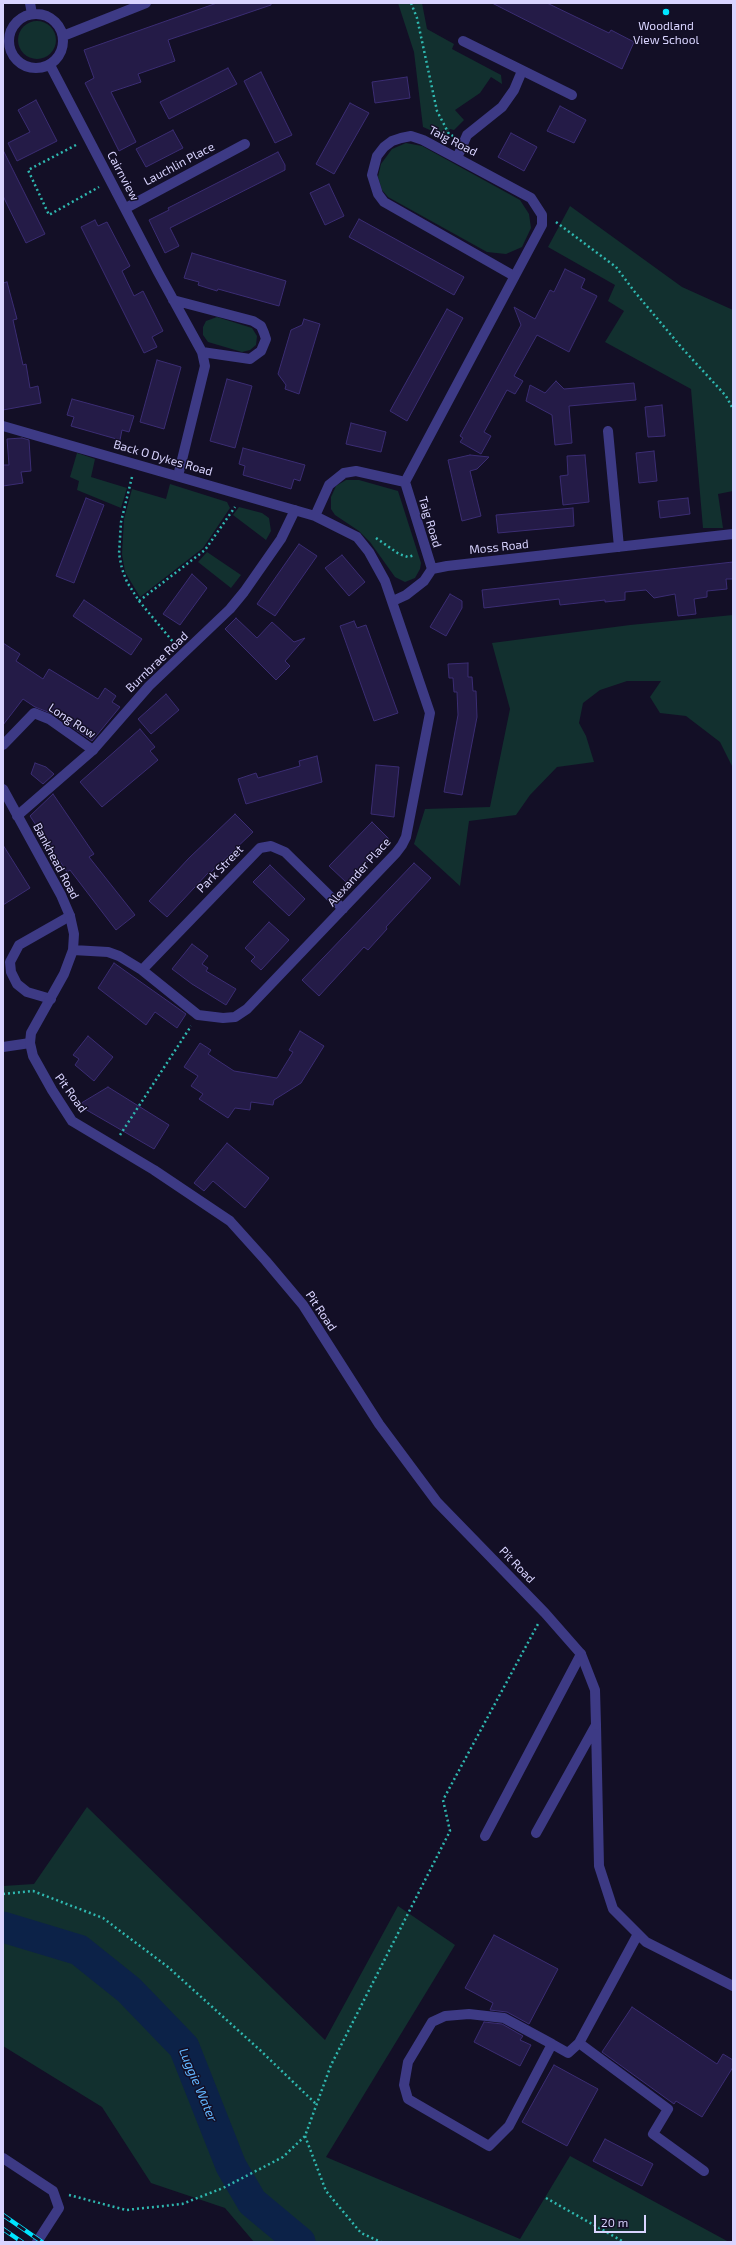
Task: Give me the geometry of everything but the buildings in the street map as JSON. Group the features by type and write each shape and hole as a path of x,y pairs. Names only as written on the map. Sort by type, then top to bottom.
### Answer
{"street":[{"path":"30,3 32,14"},
{"path":"63,36 146,3"},
{"path":"32,14 40,14 55,22 63,36 61,52 50,65 32,68 23,65 10,51 6,31 18,20 32,14"},
{"path":"463,41 572,95"},
{"name":"Cairnview","path":"50,65 173,300 202,352 205,366 178,476"},
{"path":"457,158 462,143 473,128 502,107 514,90 522,71"},
{"name":"Taig Road","path":"514,276 433,229 393,209 378,194 373,182 373,167 377,156 392,141 411,136 457,158 531,198 542,215"},
{"name":"Lauchlin Place","path":"126,208 245,144"},
{"path":"315,516 329,485 344,473 356,471 404,482 542,225 542,215"},
{"path":"173,300 253,321 261,326 266,339 262,352 250,359 216,356 202,352"},
{"name":"Back O Dykes Road","path":"3,426 136,463 315,516"},
{"path":"608,431 619,546"},
{"name":"Taig Road","path":"404,482 425,552 432,569"},
{"name":"Burnbrae Road","path":"17,816 93,750 149,686 230,609 244,592 281,539 295,510"},
{"name":"Alexander Place","path":"198,1015 223,1018 234,1017 247,1009 396,854 406,837 430,720 429,704 393,601 378,566 369,552 356,537 315,516"},
{"name":"Moss Road","path":"432,569 619,546 733,534"},
{"path":"393,601 406,595 424,581 432,569"},
{"name":"Long Row","path":"3,745 34,713 49,719 93,750"},
{"name":"Bankhead Road","path":"3,789 61,895 70,916 74,934 73,950"},
{"name":"Park Street","path":"142,970 260,848 271,846 286,852 343,909"},
{"path":"51,999 27,992 17,984 11,972 10,962 19,945 70,916"},
{"path":"3,1047 30,1043 31,1033 64,974 73,950 108,952 119,956 142,970 198,1015"},
{"name":"Pit Road","path":"30,1043 41,1073 72,1120 230,1221 303,1305 379,1424 437,1502 545,1613 581,1654 595,1690 600,1866 613,1909 646,1942 733,1986"},
{"path":"485,1836 581,1654"},
{"path":"536,1832 596,1725"},
{"path":"552,2044 509,2126 489,2146 408,2099 404,2085 408,2062 432,2022 445,2016 469,2014 504,2018 552,2044 568,2053 579,2043 638,1934"},
{"path":"579,2043 668,2109 653,2134 704,2171"},
{"path":"3,2158 53,2191 59,2208 37,2242"}],"path":[{"path":"411,3 417,18 437,111 449,134 462,143"},
{"path":"89,139 28,170 49,214 111,181"},
{"path":"542,215 563,226 616,267 634,291 682,348 726,396 733,409"},
{"path":"136,463 120,522 119,554 127,582 139,601 183,655"},
{"path":"139,601 205,550 243,495"},
{"path":"218,530 223,534"},
{"path":"356,537 369,535 408,557 425,552"},
{"path":"113,1145 198,1015"},
{"path":"53,2191 126,2210 182,2204 223,2188 283,2157 305,2136 330,2065 450,1831 443,1800 545,1613"},
{"path":"3,1894 33,1892 103,1918 168,1967 262,2051 316,2104"},
{"path":"305,2136 326,2191 361,2233 382,2242"},
{"path":"546,2198 624,2242"}],"green space":[{"path":"398,3 422,3 427,29 454,44 452,49 501,75 502,84 491,77 480,93 455,110 464,120 454,130 450,129 444,136 423,127 414,52"},
{"path":"37,21 47,24 53,30 56,40 53,50 47,56 37,59 27,56 21,50 18,40 21,30 27,24"},
{"path":"406,143 422,146 520,200 529,214 531,228 522,247 506,254 487,252 388,197 382,190 378,177 381,164 392,149"},
{"path":"570,206 682,287 733,310 733,491 718,494 723,528 703,528 691,389 605,342 624,311 608,301 615,285 548,247"},
{"path":"217,317 252,328 257,336 256,345 250,350 242,352 208,342 203,335 203,327 206,321"},
{"path":"77,453 95,459 91,477 127,488 121,508 77,490 79,481 70,477"},
{"path":"346,480 359,480 398,491 421,563 420,569 415,578 405,582 395,577 370,542 359,531 335,515 331,509 331,497 336,486"},
{"path":"170,484 227,502 230,508 203,548 140,597 125,572 122,554 124,519 132,489 166,499"},
{"path":"239,507 262,513 269,518 271,531 266,540 233,515"},
{"path":"207,552 241,575 231,588 198,562"},
{"path":"733,615 733,768 720,742 686,716 660,713 650,697 661,681 627,681 600,690 583,703 579,723 586,736 594,762 557,767 530,795 516,815 469,821 460,886 414,844 425,809 490,807 510,709 492,643 630,625"},
{"path":"87,1807 325,2040 398,1906 455,1945 326,2157 520,2239 570,2156 729,2242 254,2242 225,2208 151,2183 102,2107 3,2046 3,1886 34,1884"}],"waterway":[{"name":"Luggie Water","path":"3,1927 79,1950 129,1990 184,2047 231,2166 252,2202 300,2242"}],"railway":[{"path":"3,2215 42,2242"},
{"path":"3,2229 22,2242"}],"place":[{"name":"Woodland View School","path":"666,12"}]}
